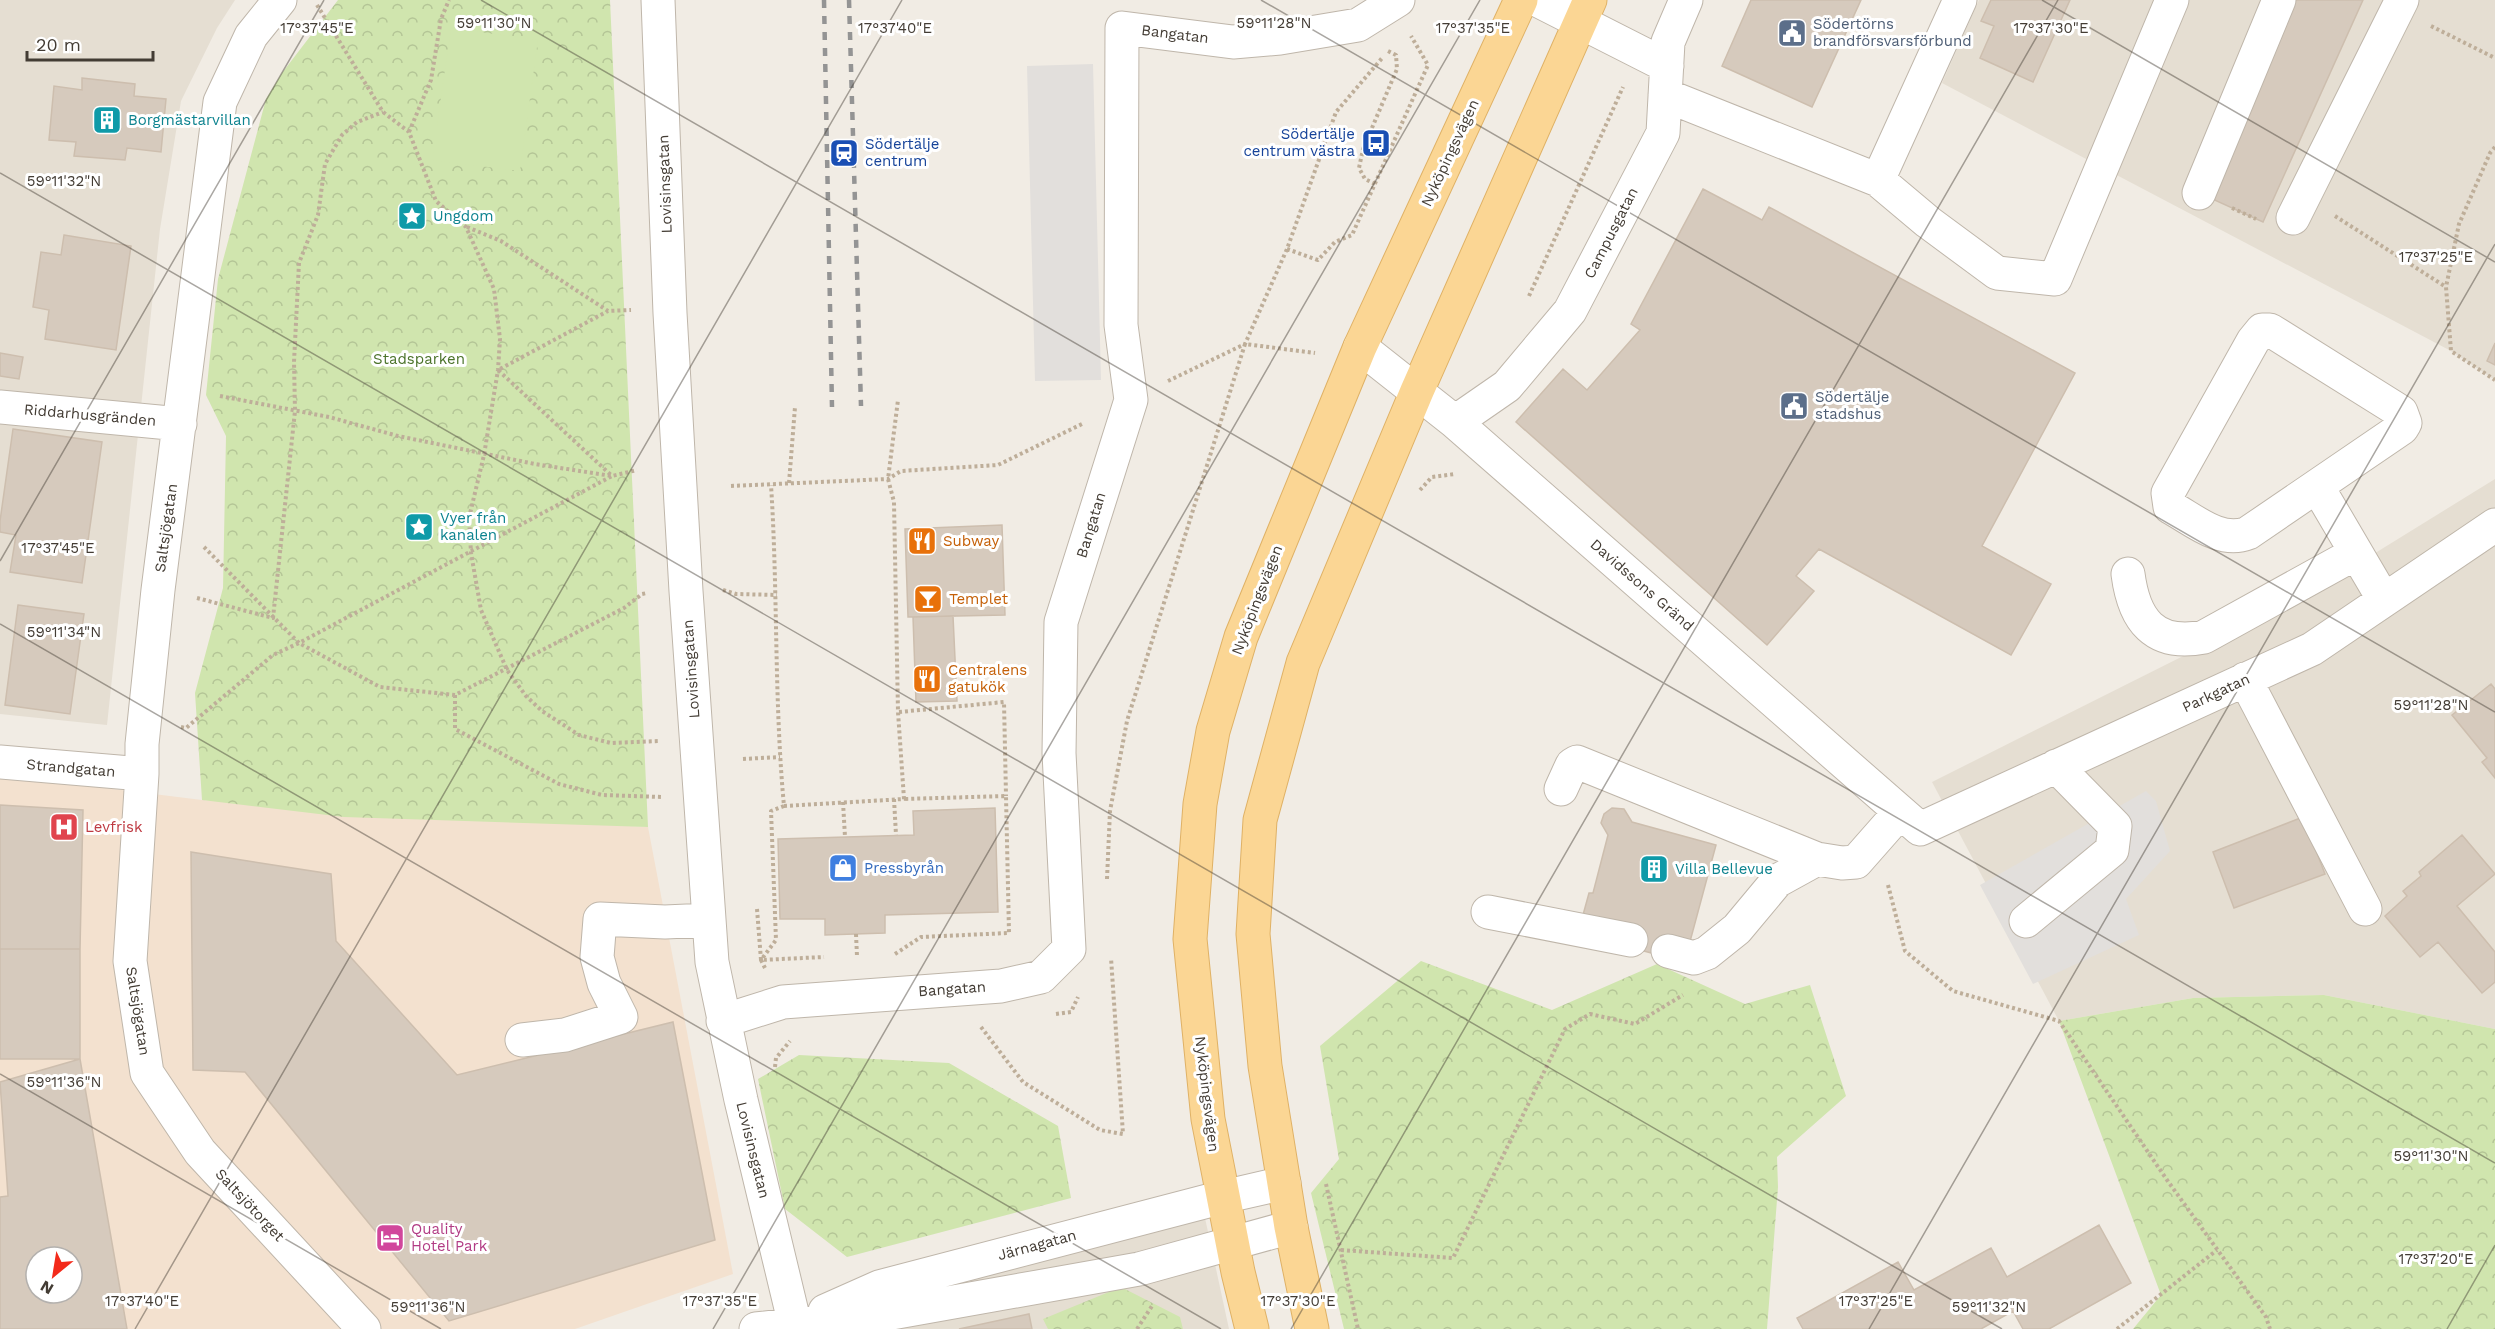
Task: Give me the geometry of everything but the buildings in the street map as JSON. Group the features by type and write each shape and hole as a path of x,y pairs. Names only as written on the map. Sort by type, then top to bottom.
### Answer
{"main road":[{"name":"Nyköpingsvägen","path":"1252,1329 1232,1243 1208,1119 1190,939 1200,804 1213,731 1241,637 1360,346 1521,0"},
{"path":"1312,1329 1291,1227 1265,1066 1253,934 1260,819 1303,663 1417,391 1585,11"}],"street":[{"name":"Saltsjögatan","path":"147,1072 130,961 145,722 158,590 197,273 220,102 251,36 280,0"},
{"name":"Lovisinsgatan","path":"658,0 670,313 686,591 712,962 723,1021 796,1326"},
{"path":"1537,0 1585,11 1657,71 1878,180 1928,222 1997,273 2055,279 2172,0"},
{"name":"Campusgatan","path":"1455,422 1506,386 1570,311 1663,133 1657,71 1686,0"},
{"path":"1878,180 1960,0"},
{"path":"2199,194 2279,0"},
{"path":"2299,207 2400,5"},
{"name":"Bangatan","path":"723,1021 783,1002 1001,986 1041,977 1069,949 1059,753 1061,622 1131,400 1121,325 1126,14 1233,42 1280,39 1358,25 1400,11"},
{"path":"2262,330 2270,330 2401,412 2403,417 2402,428 2317,486 2248,533 2238,537 2222,536 2170,507 2168,502 2168,493 2253,341 2262,330"},
{"name":"Davidssons Gränd","path":"1360,346 1455,422 1910,820"},
{"name":"Riddarhusgränden","path":"0,407 180,424"},
{"path":"2317,486 2384,600"},
{"name":"Parkgatan","path":"1910,820 2056,766 2312,649 2495,525"},
{"path":"2128,574 2131,597 2139,615 2157,632 2171,640 2187,641 2204,637 2356,553"},
{"path":"2246,679 2365,909"},
{"name":"Strandgatan","path":"0,762 142,774"},
{"path":"1561,789 1572,765 1577,762 1817,859 1842,863 1856,862 1910,820"},
{"path":"2026,921 2112,850 2115,826 2056,766"},
{"path":"1668,951 1694,958 1707,954 1737,929 1777,881 1817,859"},
{"path":"1488,912 1631,940"},
{"path":"522,1040 565,1035 621,1017 604,983 597,957 600,919 665,922 709,920"},
{"name":"Saltsjötorget","path":"147,1072 200,1152 364,1329"},
{"name":"Järnagatan","path":"796,1326 879,1287 1284,1183"},
{"name":"Järnagatan","path":"756,1329 886,1314 1139,1269 1291,1227"}],"path":[{"path":"409,132 431,80 441,19 449,0"},
{"path":"317,5 383,112 409,132 436,201 466,227 501,241 608,311"},
{"path":"2400,5 2495,57"},
{"path":"1107,887 1110,810 1127,721 1245,344 1287,249 1336,112 1388,51 1400,11"},
{"path":"1287,249 1318,260 1335,242 1352,235 1428,65 1400,11"},
{"path":"1375,184 1365,178 1359,168 1363,149 1397,69 1396,55 1388,51"},
{"path":"1528,300 1657,71"},
{"path":"273,618 295,411 294,362 299,263 318,215 325,164 342,135 357,122 383,112"},
{"path":"2495,147 2490,153 2459,224 2446,287 2451,351 2495,380"},
{"path":"2199,194 2287,233 2299,207 2446,287"},
{"path":"466,227 494,289 500,339 498,370 484,455 469,518 471,553 481,610 507,670 526,696 542,711 579,735 611,743 648,743 696,737"},
{"path":"498,370 608,311 670,313"},
{"path":"731,486 888,479 901,471 998,465 1245,344 1322,354"},
{"path":"498,370 612,476"},
{"path":"184,392 205,393 329,417 398,436 484,455 612,476"},
{"path":"898,400 888,479 894,502 898,712 904,799"},
{"path":"789,483 795,407"},
{"path":"1418,492 1432,477 1477,474 1492,455"},
{"path":"145,722 186,728 273,655 471,553 612,476 637,470"},
{"path":"771,485 777,595 780,757 784,806"},
{"path":"204,547 299,643 380,687 455,695 624,608 642,594 686,591"},
{"path":"158,590 273,618"},
{"path":"736,594 777,595"},
{"path":"455,695 455,729 559,784 602,795 653,797 700,794"},
{"path":"885,954 894,954 921,937 1009,933 1004,702 898,712"},
{"path":"744,759 780,757"},
{"path":"761,960 776,940 771,811 784,806 843,802 1006,796"},
{"path":"894,800 896,835"},
{"path":"843,802 845,837"},
{"path":"1888,883 1905,951 1953,991 2059,1020 2217,1251 2266,1317 2270,1329"},
{"path":"757,909 761,960 783,1002"},
{"path":"856,934 857,956 866,955"},
{"path":"1069,949 1091,959 1111,958"},
{"path":"979,1024 1023,1082 1100,1130 1123,1134 1109,949"},
{"path":"761,960 833,957"},
{"path":"1341,1250 1453,1258 1565,1029 1590,1014 1635,1024 1684,994"},
{"path":"1326,1182 1358,1329"},
{"path":"2117,1329 2217,1251"},
{"path":"1137,1329 1152,1310 1154,1299"}],"shaded area":[{"path":"0,0 235,0 217,28 181,101 160,229 107,725 0,714"},
{"path":"1979,0 2495,0 2495,380 2451,351 1942,83"},
{"path":"1093,64 1101,380 1035,381 1027,66"},
{"path":"2495,479 2495,1029 2324,995 2193,998 2059,1021 1932,782 2317,589"},
{"path":"0,775 202,800 648,827 733,1274 575,1329 0,1329"},
{"path":"2146,791 2156,801 2170,851 2126,899 2139,935 2033,984 1980,885"},
{"path":"1205,1218 1229,1329 761,1329"}],"green space":[{"name":"Stadsparken","path":"338,0 610,0 648,827 344,817 202,800 195,693 223,588 226,436 206,395 218,279 266,99 282,73"},
{"path":"451,28 538,40 520,171 432,160"},
{"path":"1421,961 1552,1010 1657,964 1745,1004 1810,985 1846,1096 1777,1157 1778,1187 1767,1329 1344,1329 1311,1193 1339,1159 1320,1046"},
{"path":"2324,995 2495,1029 2495,1329 2133,1329 2161,1295 2059,1021 2193,998"},
{"path":"799,1055 949,1063 1058,1126 1071,1198 847,1257 785,1209 758,1079"},
{"path":"1121,1287 1180,1317 1183,1329 1048,1329 1043,1319"}],"railway":[{"path":"824,0 832,407"},
{"path":"849,0 861,406"}],"place":[{"name":"Södertörns brandförsvarsförbund","path":"1792,33"},
{"name":"Borgmästarvillan","path":"107,120"},
{"name":"Södertälje centrum västra","path":"1376,143"},
{"name":"Södertälje centrum","path":"844,153"},
{"name":"Ungdom","path":"412,216"},
{"name":"Södertälje stadshus","path":"1794,406"},
{"name":"Vyer från kanalen","path":"419,527"},
{"name":"Subway","path":"922,541"},
{"name":"Templet","path":"928,599"},
{"name":"Centralens gatukök","path":"927,679"},
{"name":"Levfrisk","path":"64,827"},
{"name":"Pressbyrån","path":"843,868"},
{"name":"Villa Bellevue","path":"1654,869"},
{"name":"Quality Hotel Park","path":"390,1238"}]}
